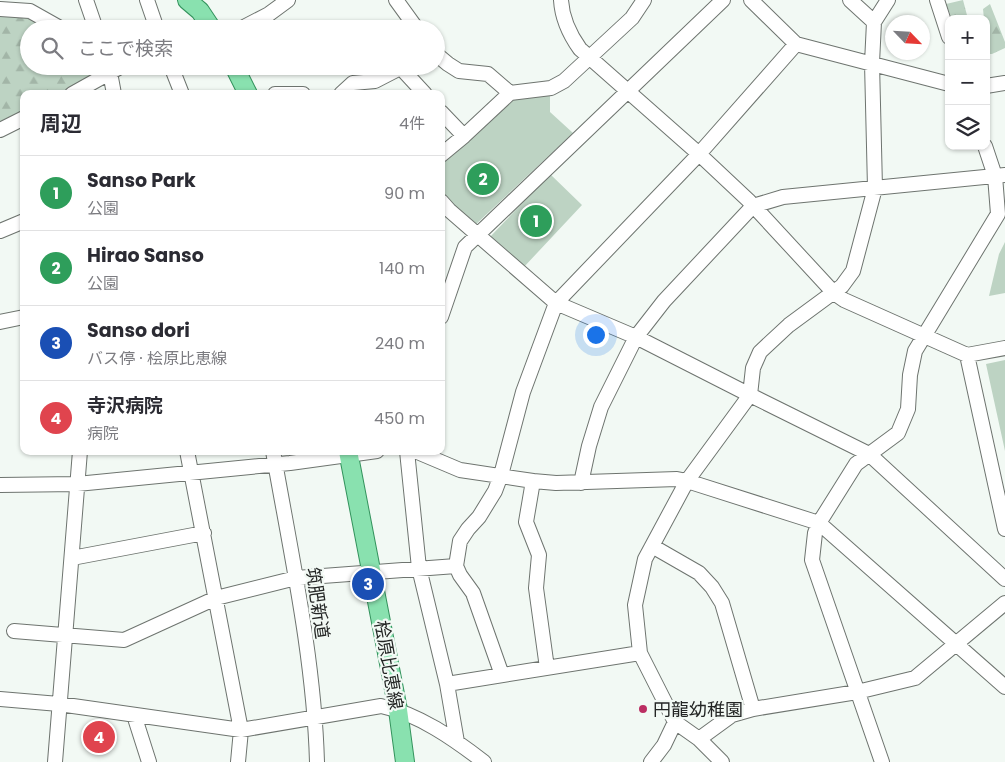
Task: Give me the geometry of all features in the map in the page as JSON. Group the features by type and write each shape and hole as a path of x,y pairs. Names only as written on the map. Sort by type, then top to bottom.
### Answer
{"main road":[{"path":"196,4 206,20"},
{"path":"238,75 246,90"},
{"name":"桧原比恵線","path":"349,455 398,710 405,762"}],"street":[{"path":"86,0 93,20"},
{"path":"147,0 154,20"},
{"path":"257,20 288,0"},
{"path":"396,0 410,20"},
{"path":"561,0 561,10 572,38 580,50 597,62 699,154 753,206 834,293 844,300 967,355 1005,348"},
{"path":"445,152 510,93 551,88 564,81 632,18 644,0"},
{"path":"445,305 465,247 723,0"},
{"path":"751,0 796,44 945,83"},
{"path":"850,0 874,22"},
{"path":"722,762 699,739 675,722 640,653 635,605 641,573 645,558 687,480 750,395 753,368 760,352 789,324 834,293 853,271 875,188 872,63 874,22 888,0"},
{"path":"937,0 945,25"},
{"path":"0,9 30,11 46,20"},
{"path":"502,676 473,593 456,566 460,541 479,517 495,491 523,392 556,303 699,154 796,44"},
{"path":"445,62 460,71 488,74 510,93"},
{"path":"78,90 103,75"},
{"path":"114,75 114,90"},
{"path":"175,75 180,90"},
{"path":"345,90 353,83 375,81 387,75"},
{"path":"409,75 422,90"},
{"path":"990,85 1005,83"},
{"path":"445,116 464,136"},
{"path":"0,130 20,120"},
{"path":"882,762 812,560 815,533 819,523 856,464 898,433 908,409 910,375 915,351 998,214 1000,175 987,150"},
{"path":"580,483 601,407 636,337 664,301 753,206 783,197 1000,175"},
{"path":"445,206 556,303 636,337 869,454 1005,579"},
{"path":"0,231 20,223"},
{"path":"0,322 20,318"},
{"path":"967,355 1005,529"},
{"path":"55,762 80,455"},
{"path":"188,455 241,730 238,762"},
{"path":"0,485 77,484 191,473 274,458 319,455"},
{"path":"406,455 419,568 447,684 457,742"},
{"path":"424,455 460,470 533,481 580,483 687,480 819,523 1005,687"},
{"name":"筑肥新道","path":"274,458 296,578 315,717 317,762"},
{"path":"533,481 526,522 539,555 536,588 547,668"},
{"path":"72,558 204,533"},
{"path":"652,546 699,573 712,587 722,603 753,709"},
{"path":"14,631 124,640 216,598 296,578 456,566"},
{"path":"699,739 732,715 753,709 857,692 915,678 1005,603"},
{"path":"447,684 640,653"},
{"path":"0,699 59,704 241,730 381,706 398,710 457,742 484,762"},
{"path":"134,715 143,761"},
{"path":"651,762 664,745 675,722"}],"green space":[{"path":"963,0 967,15 950,15 946,4"},
{"path":"990,4 1005,42 1005,48 992,54 990,54 990,15 984,15 983,9"},
{"path":"0,13 29,16 36,20 20,20 20,75 98,75 69,90 20,90 20,115 0,126"},
{"path":"550,95 550,112 573,133 473,227 445,202 445,156 511,98"},
{"path":"550,174 582,205 523,268 490,237"},
{"path":"1005,242 1005,293 989,296 999,254"},
{"path":"1005,360 1005,451 986,364"}],"place":[{"name":"Hirao Sanso","path":"483,179"},
{"name":"Sanso Park","path":"536,221"},
{"name":"Sanso dori","path":"368,584"},
{"name":"円龍幼稚園","path":"643,709"},
{"name":"寺沢病院","path":"99,737"}]}
